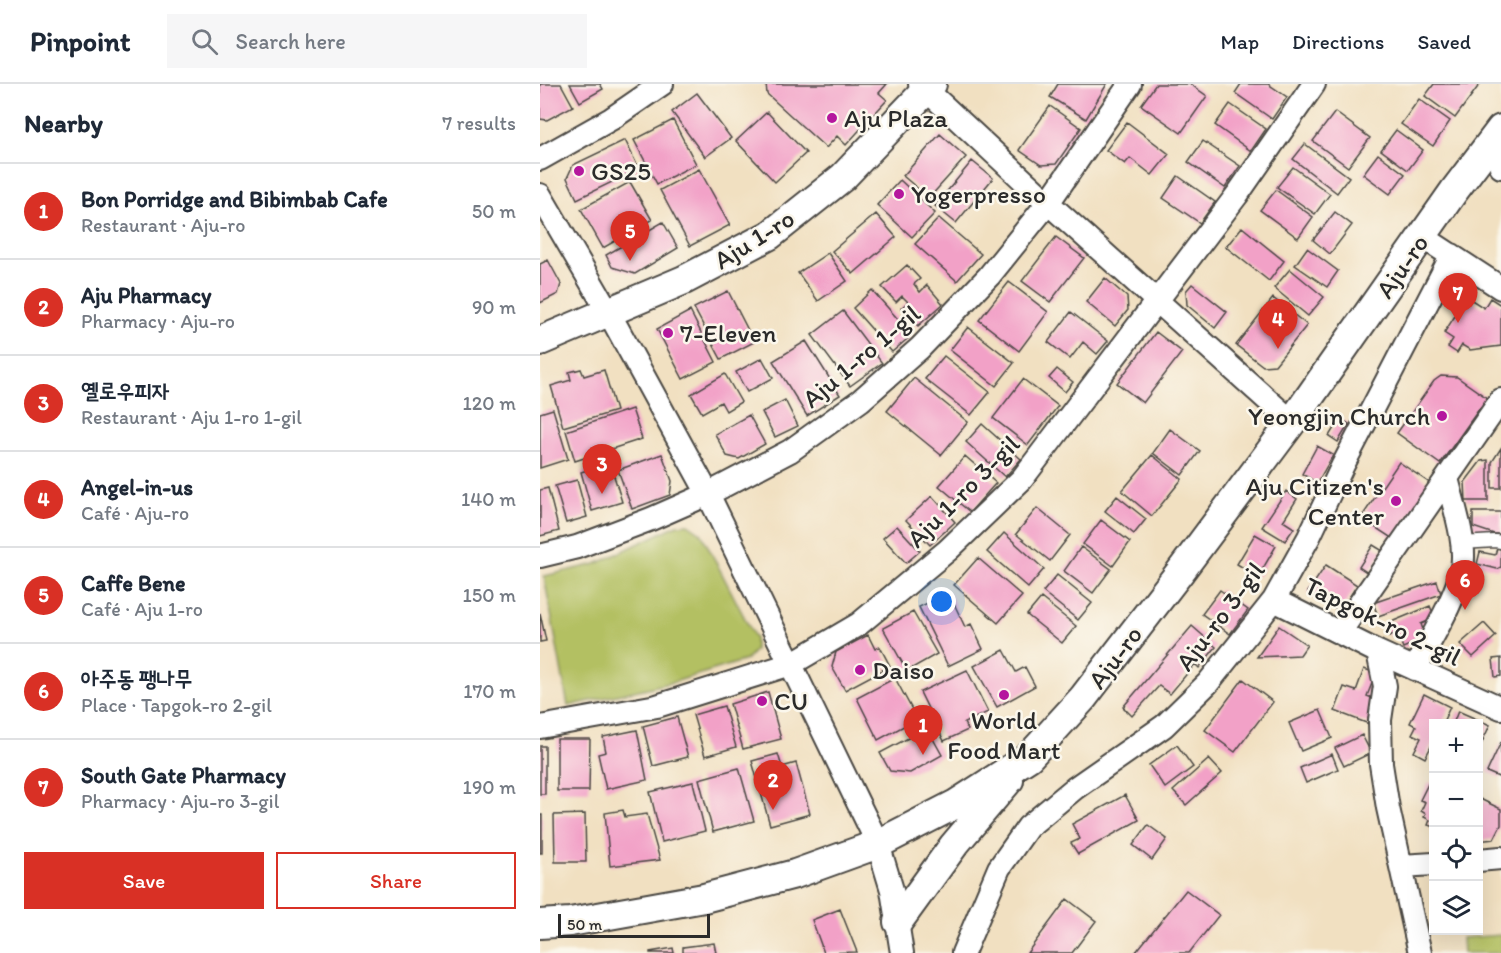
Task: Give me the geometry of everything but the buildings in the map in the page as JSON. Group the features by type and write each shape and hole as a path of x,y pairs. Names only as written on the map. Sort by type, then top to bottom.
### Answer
{"street":[{"path":"540,159 611,119 662,84"},
{"name":"Aju 1-ro 1-gil","path":"540,556 577,547 708,494 790,451 861,400 920,348 989,276 1048,203 1130,84"},
{"name":"Aju 1-ro 3-gil","path":"540,727 657,706 791,664 859,624 948,550 1022,479 1237,195 1314,84"},
{"path":"926,86 1048,203 1292,422"},
{"name":"Aju 1-ro","path":"540,341 684,280 770,235 843,177 926,86"},
{"path":"1500,130 1501,167"},
{"name":"Aju-ro","path":"540,924 570,922 704,898 795,874 878,844 956,804 1029,757 1083,699 1292,422 1454,191 1500,130"},
{"path":"540,195 609,313 708,494 878,844 892,890 902,953"},
{"path":"1423,237 1501,288"},
{"name":"Aju-ro 3-gil","path":"963,953 999,868 1028,827 1075,788 1164,726 1208,683 1274,600 1309,537 1343,465 1452,255"},
{"path":"1340,632 1501,400"},
{"path":"1415,669 1450,601 1462,568 1462,543 1447,478"},
{"name":"Tapgok-ro 2-gil","path":"1274,600 1378,652 1501,708"},
{"path":"1378,652 1385,686 1380,720 1381,764 1388,808 1420,953"},
{"path":"898,922 954,845 1029,757"},
{"path":"1483,860 1501,858"},
{"path":"1401,866 1429,864"}],"lane":[{"path":"1462,543 1494,541 1501,543"}],"green space":[{"path":"688,524 701,533 755,638 755,650 746,660 674,682 568,706 544,576 596,564 677,525"},
{"path":"1501,935 1501,953 1463,953 1462,938"}],"place":[{"name":"Aju Plaza","path":"832,118"},
{"name":"GS25","path":"579,171"},
{"name":"Yogerpresso","path":"899,194"},
{"name":"Caffe Bene","path":"630,261"},
{"name":"South Gate Pharmacy","path":"1458,323"},
{"name":"7-Eleven","path":"668,333"},
{"name":"Angel-in-us","path":"1278,349"},
{"name":"Yeongjin Church","path":"1442,416"},
{"name":"옐로우피자","path":"602,494"},
{"name":"Aju Citizen's Center","path":"1396,501"},
{"name":"아주동 팽나무","path":"1465,610"},
{"name":"Daiso","path":"860,670"},
{"name":"World Food Mart","path":"1004,695"},
{"name":"CU","path":"762,701"},
{"name":"Bon Porridge and Bibimbab Cafe","path":"923,755"},
{"name":"Aju Pharmacy","path":"773,810"}]}
